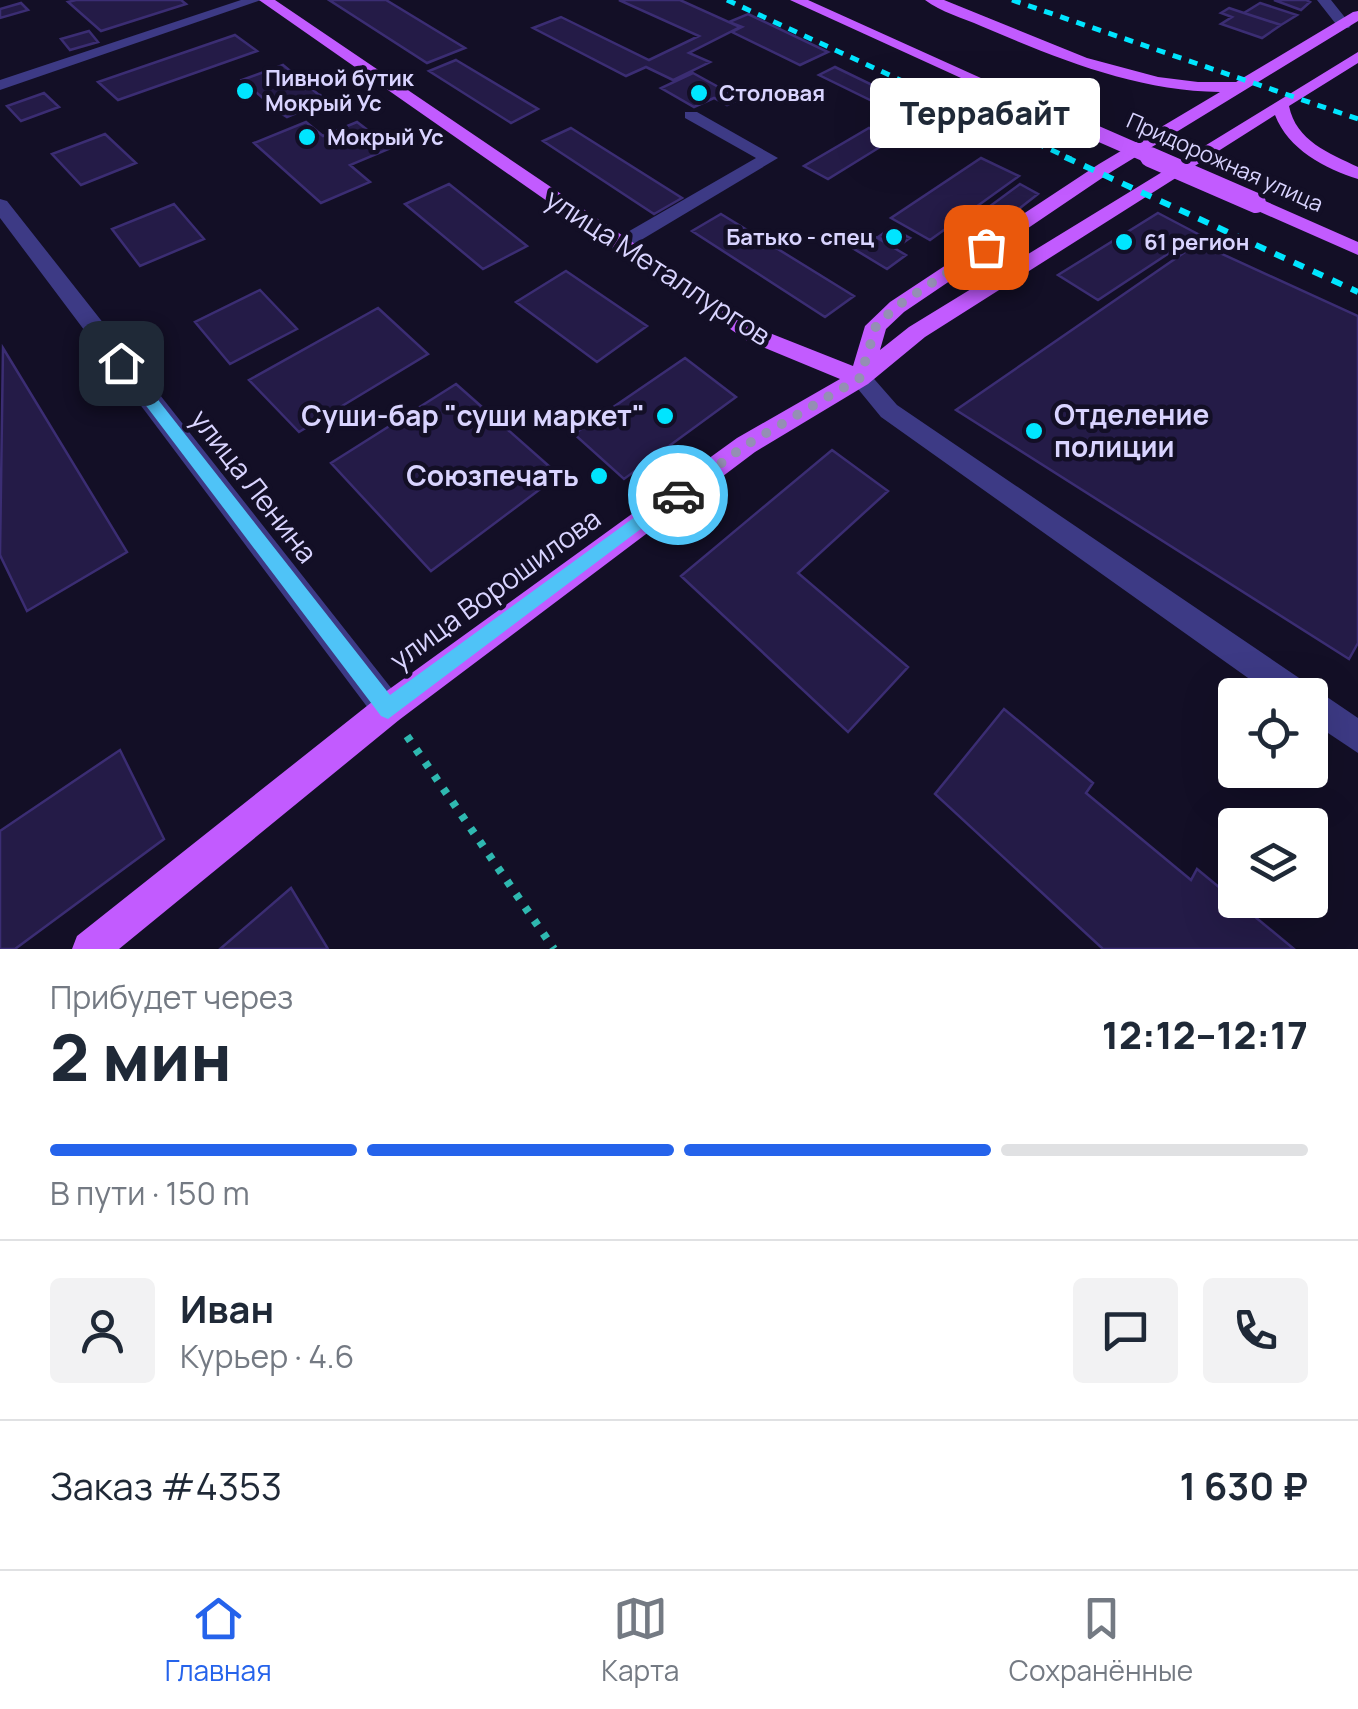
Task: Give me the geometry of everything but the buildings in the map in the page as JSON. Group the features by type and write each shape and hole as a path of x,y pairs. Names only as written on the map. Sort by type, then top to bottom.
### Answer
{"main road":[{"name":"улица Металлургов","path":"266,0 619,246 754,335 860,378"},
{"name":"Придорожная улица","path":"797,0 1358,249"},
{"name":"Придорожная улица","path":"932,0 1104,69 1147,82 1238,87"},
{"path":"860,378 876,326 897,306 1106,168 1351,20"},
{"name":"улица Ворошилова","path":"90,949 388,709 746,445 860,378 917,332 1358,56"},
{"name":"Придорожная улица","path":"1282,104 1282,117 1294,136 1358,174"}],"street":[{"path":"0,85 254,0"},
{"path":"1324,0 1351,20"},
{"path":"619,246 769,158 691,114"},
{"name":"улица Ленина","path":"0,206 388,709"},
{"name":"улица Металлургов","path":"860,378 889,411 1274,678"},
{"path":"1328,716 1358,737"}],"path":[{"path":"388,709 554,949"}],"railway":[{"path":"727,0 1071,159"},
{"path":"1012,0 1358,119"},
{"path":"1065,157 1358,292"}],"way so far":[{"path":"678,495 746,445 860,378 876,326 897,306 986,247"}],"place":[{"name":"Пивной бутик Мокрый Ус","path":"245,91"},
{"name":"Столовая","path":"699,93"},
{"name":"Мокрый Ус","path":"307,137"},
{"name":"Батько - спец","path":"894,237"},
{"name":"61 регион","path":"1124,242"},
{"name":"Террабайт","path":"986,247"},
{"name":"Суши-бар \"суши маркет\"","path":"665,416"},
{"name":"Отделение полиции","path":"1034,431"},
{"name":"Союзпечать","path":"599,476"}],"route":[{"path":"121,363 388,709 678,495"}]}
